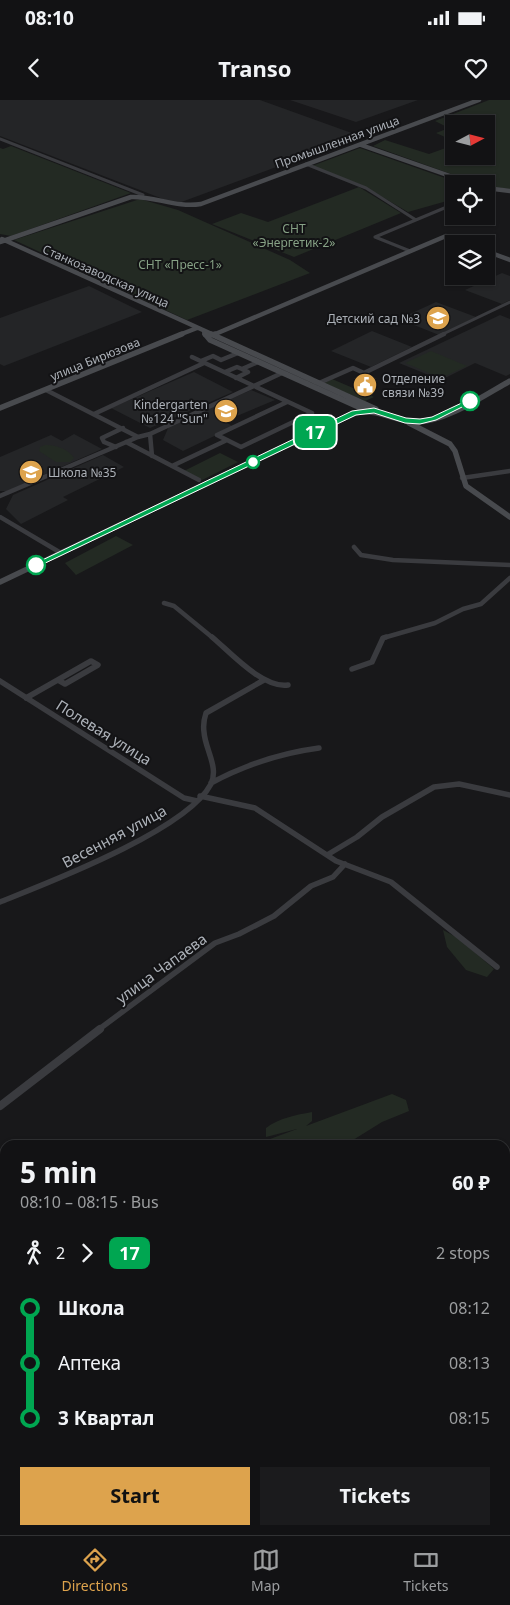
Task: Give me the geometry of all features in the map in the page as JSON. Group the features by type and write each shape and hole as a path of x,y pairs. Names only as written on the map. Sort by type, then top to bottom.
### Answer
{"street":[{"name":"Промышленная улица","path":"138,196 173,206 186,207 201,204 479,100"},
{"path":"0,139 143,195 123,198 2,240"},
{"path":"361,145 447,175"},
{"path":"306,164 366,188 416,220"},
{"path":"495,189 510,190"},
{"path":"410,251 375,237 445,208"},
{"path":"207,338 445,236"},
{"name":"Станкозаводская улица","path":"2,240 320,383 368,408"},
{"path":"495,254 510,260"},
{"path":"320,383 353,368 364,373 510,302"},
{"name":"улица Бирюзова","path":"0,408 197,328"},
{"path":"204,331 207,338 355,410"},
{"path":"221,360 238,353"},
{"path":"94,414 213,356 225,362 213,367"},
{"path":"192,357 312,413 241,447 216,435 287,402"},
{"path":"242,369 258,362"},
{"path":"225,372 237,367 248,372 236,378"},
{"path":"0,496 116,446 150,434 282,373"},
{"path":"424,430 422,427 424,425 510,381"},
{"path":"46,390 138,437"},
{"path":"0,582 355,410 368,408 398,418 452,446 466,486 510,517"},
{"path":"398,418 420,422 439,417"},
{"path":"116,446 104,442 102,438 123,428"},
{"path":"150,434 152,456"},
{"path":"172,466 228,440"},
{"path":"126,442 199,480"},
{"path":"462,478 510,471"},
{"path":"0,517 61,553"},
{"path":"354,547 362,555 393,560 510,565"},
{"path":"352,669 372,662 383,638 435,623 463,609 481,604 510,578"},
{"path":"164,603 174,606 264,680 272,685 281,687 288,685"},
{"path":"26,698 91,661 98,665 65,684 58,680"},
{"path":"211,783 213,763 202,732 206,713 264,680"},
{"name":"Полевая улица","path":"0,681 184,798 199,799"},
{"path":"211,783 224,775 279,755 296,750 319,748"},
{"name":"Весенняя улица","path":"0,902 52,882 165,826 199,799 211,783"},
{"path":"327,855 357,837 382,817 434,787 459,784 510,795"},
{"path":"199,799 254,808 327,855 391,882 497,967"},
{"name":"улица Чапаева","path":"0,1106 155,986 215,944 274,916 311,886 333,876 345,864"}],"shaded area":[{"path":"0,100 260,100 360,136 176,204 0,136"},
{"path":"290,100 418,100 356,122"},
{"path":"502,273 510,276 510,300 502,304 465,290 476,285 495,285 495,276"},
{"path":"89,286 142,312 4,366 0,364 0,318"},
{"name":"Детский сад №3","path":"436,302 476,317 439,335 399,319"},
{"path":"500,315 510,319 510,374 506,376 475,363 441,380 399,363"},
{"path":"372,331 412,347 371,367 331,351"},
{"path":"194,372 233,392 150,428 111,408"},
{"name":"Kindergarten №124 \"Sun\"","path":"251,390 275,400 225,421 233,427 183,451 163,440 169,426"},
{"path":"74,434 102,449 7,491 0,491 0,457 51,435 62,441"},
{"path":"103,455 124,467 63,497 68,500 21,524 6,509 13,495"}],"green space":[{"path":"489,100 510,100 510,189 495,187 495,175 454,175 373,146 385,140 429,154 445,148 445,165 495,165 495,115 450,115"},
{"path":"445,117 445,126 435,121"},
{"path":"445,130 445,137 436,133"},
{"path":"11,146 131,193 11,236 0,234 0,148 3,149"},
{"path":"360,148 445,178 445,202 408,212 362,185 312,166"},
{"name":"СНТ «Энергетик-2»","path":"359,187 401,213 294,257 212,224 241,213 268,222"},
{"name":"СНТ «Пресс-1»","path":"140,199 178,210 290,260 310,273 187,320 14,240"},
{"path":"431,351 467,366 441,378 405,363"},
{"path":"332,379 374,397 365,401 324,383"},
{"path":"45,445 62,448 74,458 70,462 56,462 39,451 40,447"},
{"path":"220,453 238,462 202,480 184,471"},
{"path":"116,536 133,545 76,575 65,563"},
{"path":"443,930 458,938 494,969 487,977 466,970 447,947"},
{"path":"392,1094 406,1100 409,1111 382,1122 353,1140 267,1140 297,1129 266,1137 266,1128 282,1119 312,1112 312,1121 306,1126"}],"bus line":[{"name":"17","path":"36,565 355,413 374,410 412,422 420,422 434,419 470,401"}],"place":[{"name":"Детский сад №3","path":"438,318"},
{"name":"Отделение связи №39","path":"365,385"},
{"name":"Kindergarten №124 \"Sun\"","path":"226,411"},
{"name":"Школа №35","path":"31,472"}]}
